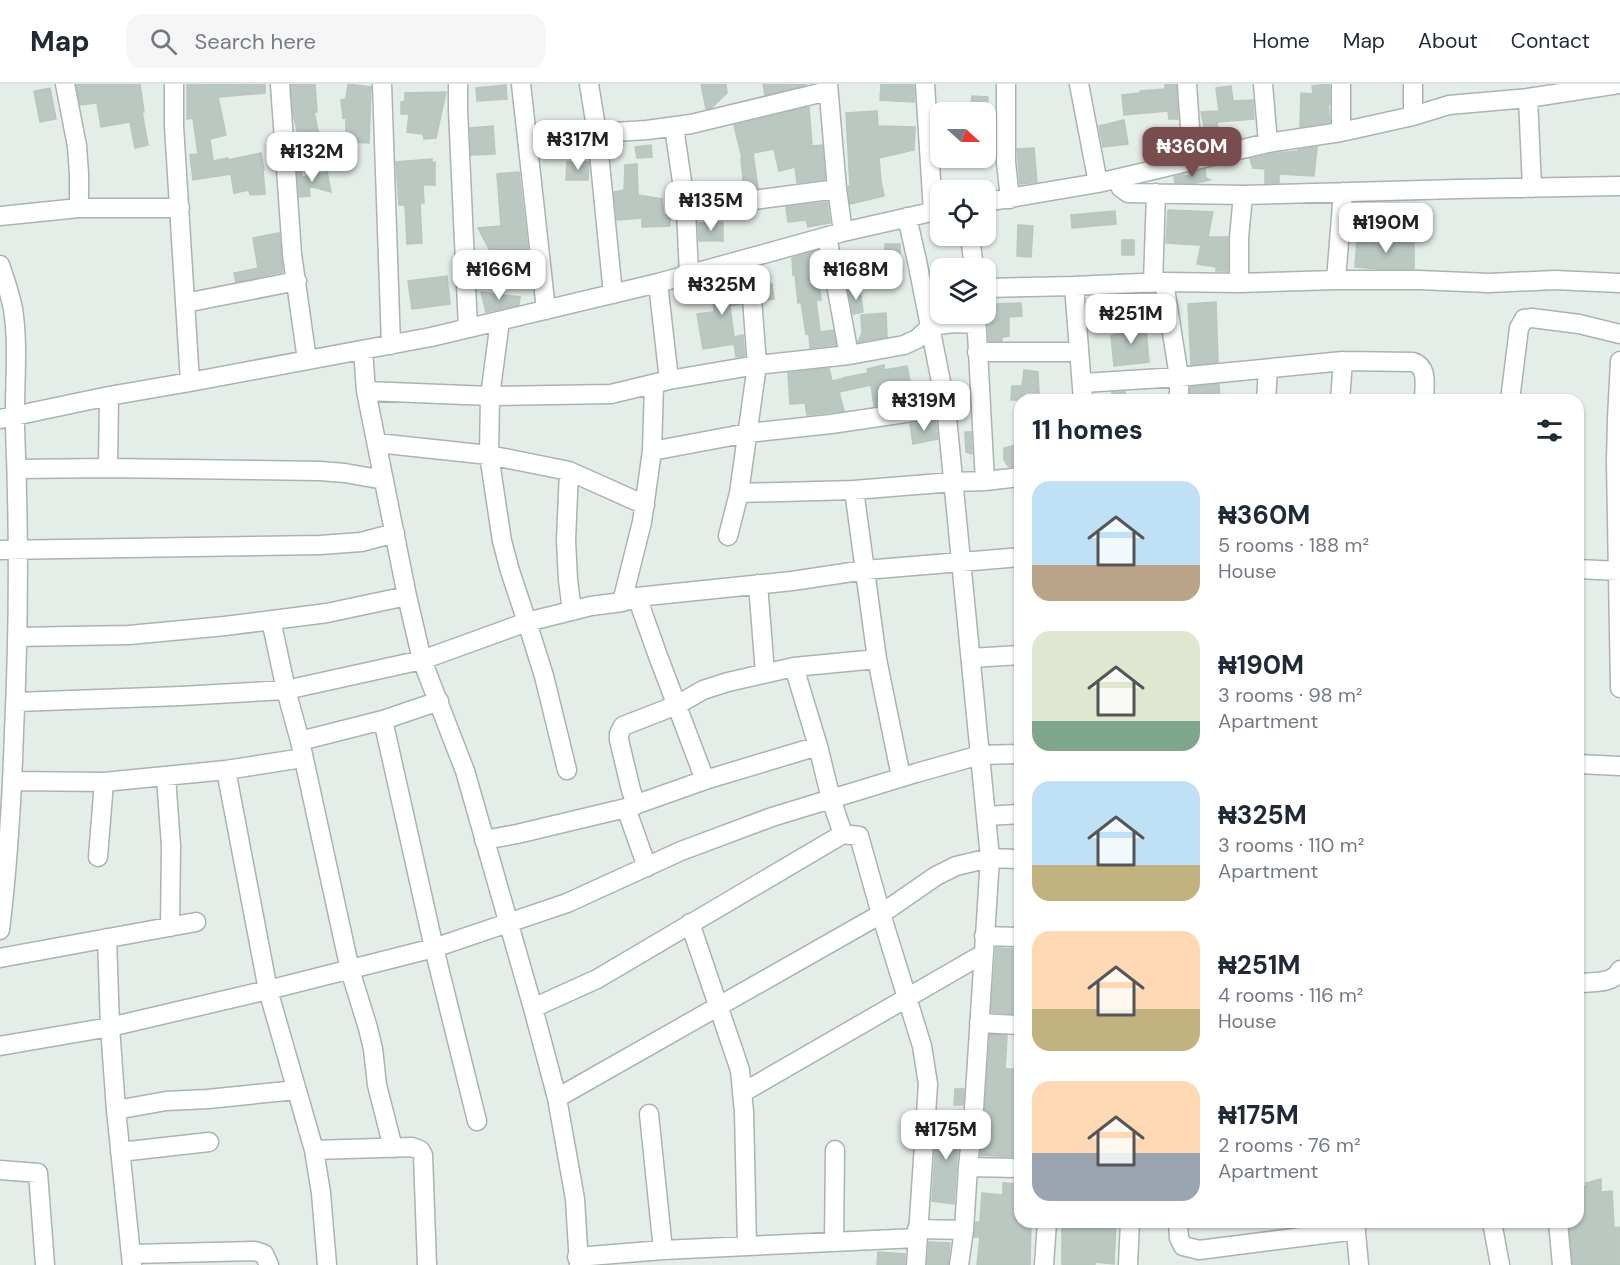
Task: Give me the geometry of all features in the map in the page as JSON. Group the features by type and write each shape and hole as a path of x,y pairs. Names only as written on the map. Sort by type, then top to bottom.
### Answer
{"street":[{"path":"65,84 76,146 79,208"},
{"path":"174,84 174,126 190,382"},
{"path":"280,84 292,254 307,360"},
{"path":"382,84 391,345"},
{"path":"458,84 468,328"},
{"path":"521,84 546,310"},
{"path":"589,84 597,134 613,294"},
{"path":"925,84 934,180"},
{"path":"1006,84 1006,162 1010,199"},
{"path":"1079,84 1098,183"},
{"path":"1187,84 1195,160"},
{"path":"1263,84 1268,143"},
{"path":"1341,84 1341,132"},
{"path":"1413,84 1413,116"},
{"path":"996,201 1117,179 1268,143 1341,132 1413,116 1449,105 1528,98 1577,87 1620,84"},
{"path":"597,134 692,124 828,87 837,189 835,234 849,355"},
{"path":"1528,98 1532,188"},
{"path":"674,127 686,209 689,275"},
{"path":"1117,179 1121,188 1128,193 1243,195 1620,186"},
{"path":"686,209 837,189"},
{"path":"1336,280 1343,192"},
{"path":"1155,193 1159,282 1179,377 1179,394"},
{"path":"1239,283 1243,195"},
{"path":"0,216 79,208 180,208"},
{"path":"7,418 110,396 391,345 500,321 689,275 835,234 930,212"},
{"path":"907,216 946,407 990,858 974,1109 959,1265"},
{"path":"728,536 739,493 757,365 749,258"},
{"path":"0,265 6,312 15,341 7,418 19,549 18,637 9,667 16,702 7,763 12,781 0,930"},
{"path":"996,288 1159,282 1239,283 1336,280 1489,283 1555,280 1620,283"},
{"path":"185,303 297,281"},
{"path":"658,283 661,382 630,599 658,656 705,780"},
{"path":"1074,286 1082,392 1179,377 1343,361 1418,364 1424,373 1424,394"},
{"path":"1511,394 1519,328 1524,319 1579,324 1620,334"},
{"path":"500,321 490,396 489,455 502,541 544,676 567,770"},
{"path":"366,391 490,396 611,394 661,382 757,365 849,355 904,345 916,339 931,326 946,324"},
{"path":"976,324 985,482"},
{"path":"363,350 366,391 422,660 465,771 557,1098 575,1199 578,1261 663,1250 834,1242 964,1230"},
{"path":"977,352 1079,352"},
{"path":"1341,394 1343,361"},
{"path":"1620,361 1618,418 1620,688"},
{"path":"1266,394 1268,369"},
{"path":"108,468 110,396"},
{"path":"652,451 748,433 831,424 946,407"},
{"path":"377,443 489,455 569,471 645,505"},
{"path":"12,477 108,468 320,471 384,480"},
{"path":"569,471 566,540 572,611"},
{"path":"739,493 854,490 953,482 985,482 1014,478"},
{"path":"854,490 877,659 901,777"},
{"path":"0,550 320,545 361,542 395,533"},
{"path":"16,702 286,690 422,660 528,622 630,599 792,581 865,570 1014,558"},
{"path":"1584,569 1619,571"},
{"path":"758,584 765,673"},
{"path":"18,637 129,635 327,613 407,596"},
{"path":"271,620 350,969 368,1028 377,1085 393,1148"},
{"path":"971,658 1014,655"},
{"path":"647,867 631,806 631,790 619,740 621,729 627,724 677,705 703,690 728,682 794,667 877,659"},
{"path":"794,667 843,834"},
{"path":"12,781 104,782 226,770 302,750 439,701"},
{"path":"383,720 434,948 477,1121"},
{"path":"483,840 631,806 705,780 818,746"},
{"path":"0,1046 110,1027 434,948 567,903 681,851 772,817 981,755 1014,753"},
{"path":"1584,764 1620,766"},
{"path":"226,770 268,990 314,1150 321,1193 327,1265"},
{"path":"166,777 171,846 170,927"},
{"path":"98,857 104,782"},
{"path":"986,816 1014,814"},
{"path":"533,1008 597,979 843,834 859,836 880,914 922,1046 928,1084 916,1265"},
{"path":"557,1098 880,914 936,876 956,866 990,858 1014,859"},
{"path":"0,958 196,922"},
{"path":"690,923 740,1070 744,1112 747,1246"},
{"path":"107,938 116,1110 132,1260 255,1251 264,1254 269,1265"},
{"path":"742,1093 907,997 984,945 1014,938"},
{"path":"1584,982 1611,980 1620,970"},
{"path":"979,1023 1014,1025"},
{"path":"116,1110 166,1101 296,1090"},
{"path":"649,1114 663,1250"},
{"path":"120,1152 209,1142"},
{"path":"314,1150 412,1146 420,1150 423,1155 427,1265"},
{"path":"834,1242 835,1150"},
{"path":"968,1167 1014,1168"},
{"path":"0,1170 38,1173 45,1265"},
{"path":"1044,1265 1047,1228"},
{"path":"1128,1265 1130,1228"},
{"path":"1178,1228 1179,1238 1183,1246 1199,1250 1342,1228"},
{"path":"1355,1228 1359,1265"},
{"path":"1493,1228 1500,1265"},
{"path":"1559,1228 1562,1265"}],"building":[{"path":"76,84 140,84 148,145 135,148 130,122 101,127 97,103 80,105"},
{"path":"265,84 265,93 218,97 226,135 210,139 213,161 261,153 265,194 250,195 249,190 234,193 231,174 193,180 190,155 198,154 193,118 187,119 187,85"},
{"path":"291,84 315,84 317,112 314,112 322,149 299,154 300,142 293,114"},
{"path":"348,84 371,87 369,143 346,142 346,117 343,118 341,100 346,99"},
{"path":"701,84 726,84 727,93 711,108 706,109"},
{"path":"763,84 806,84 806,85 765,95"},
{"path":"881,84 914,84 914,102 880,100"},
{"path":"1165,84 1176,84 1178,119 1169,119 1168,111 1124,115 1122,95 1165,89"},
{"path":"1329,84 1330,122 1300,127 1301,93 1313,94 1312,86"},
{"path":"506,85 507,99 477,101 476,88"},
{"path":"1231,86 1233,101 1253,100 1254,119 1217,122 1220,141 1208,144 1201,112 1219,111 1216,88"},
{"path":"50,88 56,119 40,122 34,91"},
{"path":"446,92 436,138 424,139 423,134 407,132 409,114 401,114 401,102 405,101 405,93"},
{"path":"972,96 988,97 988,102 971,102"},
{"path":"809,107 812,146 822,145 825,179 797,183 795,167 779,171 774,149 753,153 758,188 744,190 742,158 734,125"},
{"path":"877,111 878,126 915,127 914,150 879,158 884,196 850,204 846,113"},
{"path":"1124,120 1128,144 1103,147 1099,126"},
{"path":"493,126 495,154 471,155 470,128"},
{"path":"651,145 652,157 637,158 635,147"},
{"path":"1317,147 1314,176 1279,174 1279,183 1265,183 1265,169 1253,168 1250,159 1270,154"},
{"path":"1034,148 1037,182 1020,184 1017,149"},
{"path":"432,159 432,163 435,162 435,185 423,185 424,203 420,203 422,243 407,244 405,205 399,205 396,162"},
{"path":"567,162 589,162 588,180 566,180"},
{"path":"637,164 638,195 662,199 664,215 670,214 670,226 642,227 642,218 617,220 614,192 624,190 625,165"},
{"path":"301,169 302,177 327,172 331,192 309,186 310,196 299,197 297,170"},
{"path":"1205,169 1206,178 1210,180 1175,183 1174,177 1189,176 1189,173"},
{"path":"519,172 530,268 500,270 478,228 501,226 497,174"},
{"path":"827,202 830,223 808,227 806,220 788,222 786,207"},
{"path":"1168,210 1213,212 1208,237 1228,237 1228,271 1216,271 1216,267 1197,264 1201,245 1166,243"},
{"path":"1115,211 1116,224 1072,228 1071,215"},
{"path":"723,222 723,241 699,241 698,223"},
{"path":"1018,225 1033,226 1031,257 1017,256"},
{"path":"279,233 283,272 236,282 234,273 258,268 253,238"},
{"path":"1382,238 1414,239 1414,269 1355,267 1357,239 1382,241"},
{"path":"1122,240 1134,240 1134,255 1122,255"},
{"path":"885,244 900,244 900,267 898,269 902,270 899,271 900,283 883,285 881,273 854,276 853,259 861,264 863,259 880,264 880,253 885,253"},
{"path":"818,250 823,275 818,276 821,300 816,300 820,332 833,330 836,345 810,348 809,333 806,334 801,302 798,303 792,258"},
{"path":"739,272 741,304 730,306 734,337 743,335 745,356 736,357 734,344 703,349 697,314 714,312 712,280"},
{"path":"447,276 450,304 412,309 408,281"},
{"path":"772,284 774,299 763,300 762,285"},
{"path":"860,288 863,312 853,314 848,290"},
{"path":"481,292 520,297 519,305 486,312"},
{"path":"1216,302 1218,362 1191,365 1188,304"},
{"path":"1021,303 1022,316 1009,317 1009,336 1002,337 1002,341 989,341 988,324 996,324 997,304"},
{"path":"886,313 887,337 858,342 862,333 861,315"},
{"path":"1145,320 1149,362 1114,366 1111,336 1130,328 1130,321"},
{"path":"884,365 884,370 907,366 914,400 874,406 871,385 839,392 844,411 807,415 805,403 790,404 788,373 829,368 832,381 841,379 842,383 843,378 868,373 867,369"},
{"path":"1024,370 1038,372 1039,393 1014,394 1014,400 1011,400 1012,386 1022,386"},
{"path":"1219,384 1220,394 1190,394 1190,387"},
{"path":"1112,392 1125,392 1125,394 1112,394"},
{"path":"935,420 938,439 913,444 910,424"},
{"path":"965,432 971,432 972,454 966,452"},
{"path":"1014,446 1014,467 1009,467 1004,460 1004,448"},
{"path":"996,948 1014,949 1014,1014 991,1012"},
{"path":"990,1035 1007,1036 1005,1069 1014,1069 1014,1157 981,1155"},
{"path":"955,1089 964,1089 963,1105 954,1105"},
{"path":"945,1113 960,1115 954,1204 932,1201 936,1138 943,1139"},
{"path":"1601,1179 1601,1192 1612,1191 1614,1228 1620,1227 1620,1265 1573,1265 1569,1228 1584,1228 1584,1186 1586,1183"},
{"path":"1003,1183 1014,1184 1014,1228 1031,1228 1030,1265 977,1265 980,1237 974,1237 976,1222 980,1222 982,1193 1003,1195"},
{"path":"1062,1228 1116,1228 1114,1264 1095,1262 1095,1265 1062,1265"},
{"path":"929,1242 950,1243 948,1265 927,1265"},
{"path":"878,1252 905,1254 905,1265 877,1265"}]}
